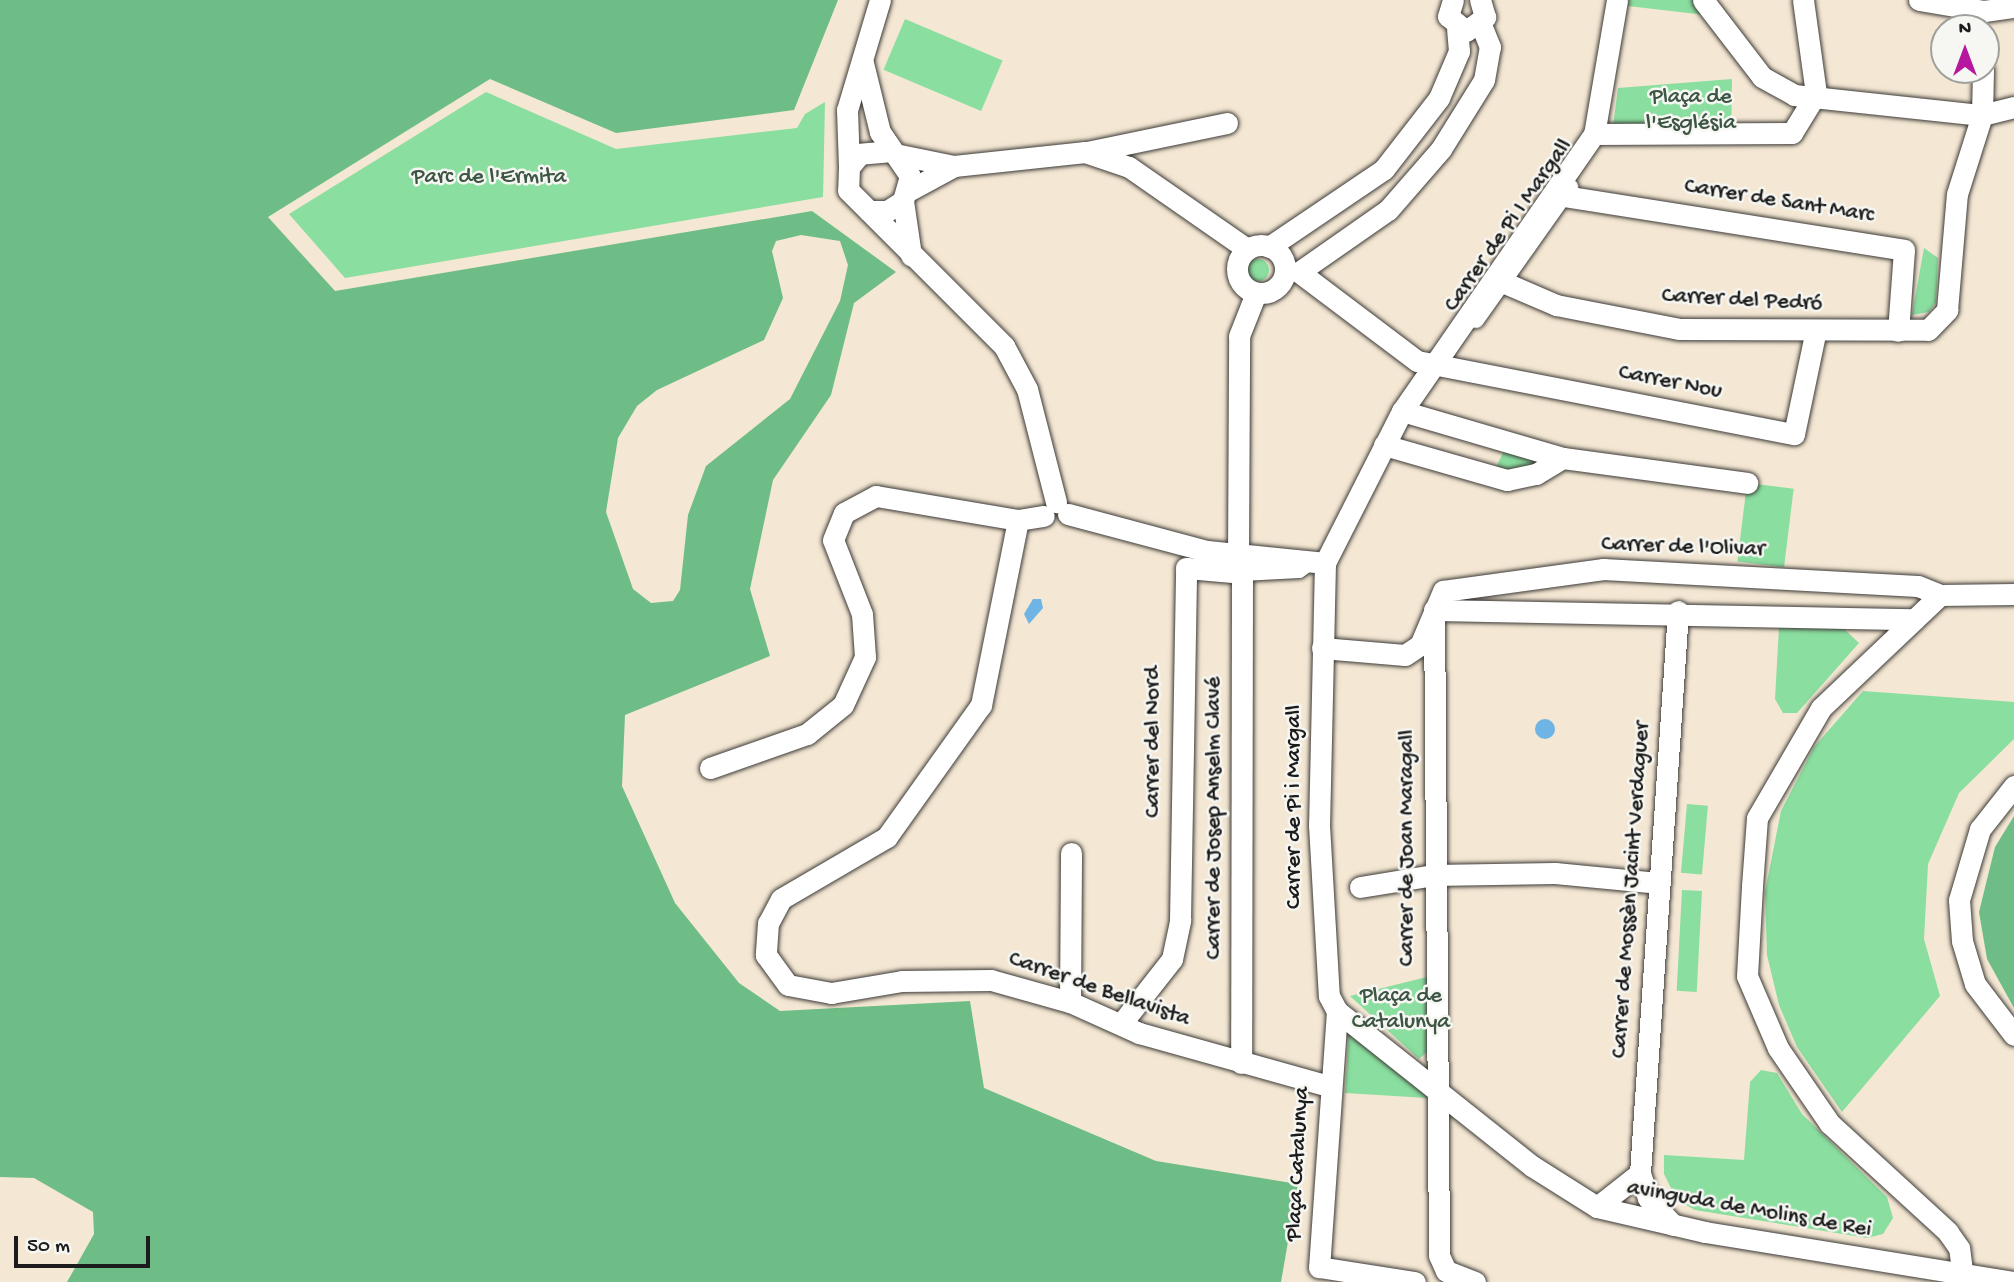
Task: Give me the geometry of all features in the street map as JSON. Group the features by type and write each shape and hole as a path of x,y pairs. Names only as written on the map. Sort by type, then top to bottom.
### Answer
{"street":[{"path":"880,0 847,110 848,190 1004,346 1027,389 1056,511"},
{"path":"1085,152 1129,167 1247,249 1269,247 1347,199 1390,161 1438,98 1459,51 1457,29 1448,16 1453,0"},
{"path":"1617,0 1606,87 1594,134 1792,133 1816,94 1803,0"},
{"path":"1703,0 1762,77 1794,95 1816,94 1982,115 2014,107"},
{"path":"1919,0 1964,14"},
{"path":"1247,249 1237,262 1238,278 1256,293 1277,287 1292,269 1388,210 1441,149 1484,80 1490,47 1481,25 1482,1"},
{"path":"1998,14 2014,7"},
{"path":"1457,29 1481,25"},
{"path":"863,63 880,132 910,176 905,196 911,255"},
{"name":"Carrer del Pedró","path":"1505,283 1556,305 1679,329 1815,334 1928,330 1947,310 1956,194 1982,115 1983,84"},
{"path":"849,167 867,151 894,153 954,166 1085,152 1227,123"},
{"name":"Carrer de Pi I Margall","path":"1317,563 1402,411 1594,134 1599,143 1505,283 1439,358"},
{"path":"869,211 887,211 905,196 954,166"},
{"name":"Carrer de Sant Marc","path":"1564,196 1904,250 1898,331"},
{"path":"1269,247 1292,269 1417,362 1439,358"},
{"name":"Carrer de Josep Anselm Clavé","path":"1241,1063 1239,336 1256,293"},
{"name":"Carrer Nou","path":"1439,358 1794,434 1815,334"},
{"path":"1402,411 1563,458 1746,483"},
{"path":"1384,445 1507,480 1536,474 1563,458"},
{"path":"710,768 807,734 843,705 865,657 862,614 833,540 844,513 876,496 1018,520 1056,511 1240,565 1317,563"},
{"name":"Carrer de Bellavista","path":"1018,520 981,705 887,837 781,899 768,923 766,955 788,985 831,993 902,981 991,980 1070,1002 1121,1024 1241,1063 1329,1086"},
{"name":"Carrer de Pi i Margall","path":"1317,563 1322,648 1322,962 1337,1011"},
{"name":"Carrer del Nord","path":"1121,1024 1172,959 1180,920 1186,568 1240,565"},
{"name":"Carrer de l'Olivar","path":"1322,648 1405,655 1420,645 1443,591 1455,586 1615,569 1903,586 1940,595 2014,594"},
{"path":"1903,586 1918,615"},
{"path":"1940,595 1821,708 1757,818 1747,976 1801,1091 1948,1232 1959,1248 1962,1272"},
{"path":"1433,610 1918,615"},
{"name":"Carrer de Joan Maragall","path":"1433,610 1437,1276"},
{"name":"Carrer de Mossèn Jacint Verdaguer","path":"1673,1225 1648,1198 1640,1173 1678,611"},
{"path":"2014,786 1972,847 1959,910 1975,984 2014,1035"},
{"path":"1070,1002 1071,853"},
{"path":"1360,887 1433,875 1555,873 1658,883"},
{"name":"avinguda de Molins de Rei","path":"1337,1011 1368,1029 1532,1166 1597,1207 1673,1225 2014,1282"},
{"name":"Plaça Catalunya","path":"1337,1011 1329,1086 1319,1267 1415,1282"},
{"path":"1597,1207 1640,1173"},
{"path":"1437,1276 1475,1282"}],"green space":[{"path":"0,0 838,0 794,110 616,133 490,79 268,217 335,291 812,211 896,272 854,303 831,395 773,480 750,589 770,656 625,715 622,786 675,903 739,983 780,1011 970,1001 984,1088 1156,1161 1298,1184 1281,1282 67,1282 94,1234 93,1212 34,1178 0,1177","holes":["801,235 840,241 848,265 840,301 790,399 706,466 688,515 680,590 673,601 651,603 633,589 606,512 618,438 637,406 657,390 764,340 783,298 772,251 776,241"]},
{"path":"1629,0 1693,0 1705,15 1628,6"},
{"path":"905,19 1003,60 981,111 884,70"},
{"name":"Plaça de l'Església","path":"1732,79 1731,139 1611,141 1618,88"},
{"name":"Parc de l'Ermita","path":"486,92 616,149 797,128 805,114 825,102 823,197 345,278 289,214"},
{"path":"1924,248 1938,258 1936,302 1929,312 1912,315"},
{"path":"1258,259 1266,262 1269,270 1266,278 1258,281 1250,278 1247,270 1250,262"},
{"path":"1505,448 1556,460 1494,472"},
{"path":"1747,483 1794,489 1784,567 1737,561"},
{"path":"1779,627 1843,628 1859,643 1797,713 1783,713 1775,699"},
{"path":"1863,691 2014,702 2014,739 1959,793 1928,864 1924,939 1940,996 1842,1112 1797,1047 1779,1005 1767,955 1765,892 1781,811 1814,747"},
{"path":"1687,804 1708,806 1702,875 1681,873"},
{"path":"2014,816 2014,1008 1987,959 1979,912 1995,847"},
{"path":"1682,890 1702,891 1697,992 1677,991"},
{"name":"Plaça de Catalunya","path":"1427,977 1427,1052 1419,1059 1350,996"},
{"name":"Plaça de Catalunya","path":"1349,1031 1426,1092 1427,1098 1345,1093"},
{"path":"1761,1070 1777,1073 1802,1114 1887,1197 1893,1218 1883,1234 1867,1238 1695,1210 1677,1200 1664,1174 1664,1155 1744,1160 1750,1082"}],"water":[{"path":"1033,599 1041,599 1043,608 1029,624 1024,614"},
{"path":"1545,719 1552,722 1555,729 1552,736 1545,739 1538,736 1535,729 1538,722"}]}
